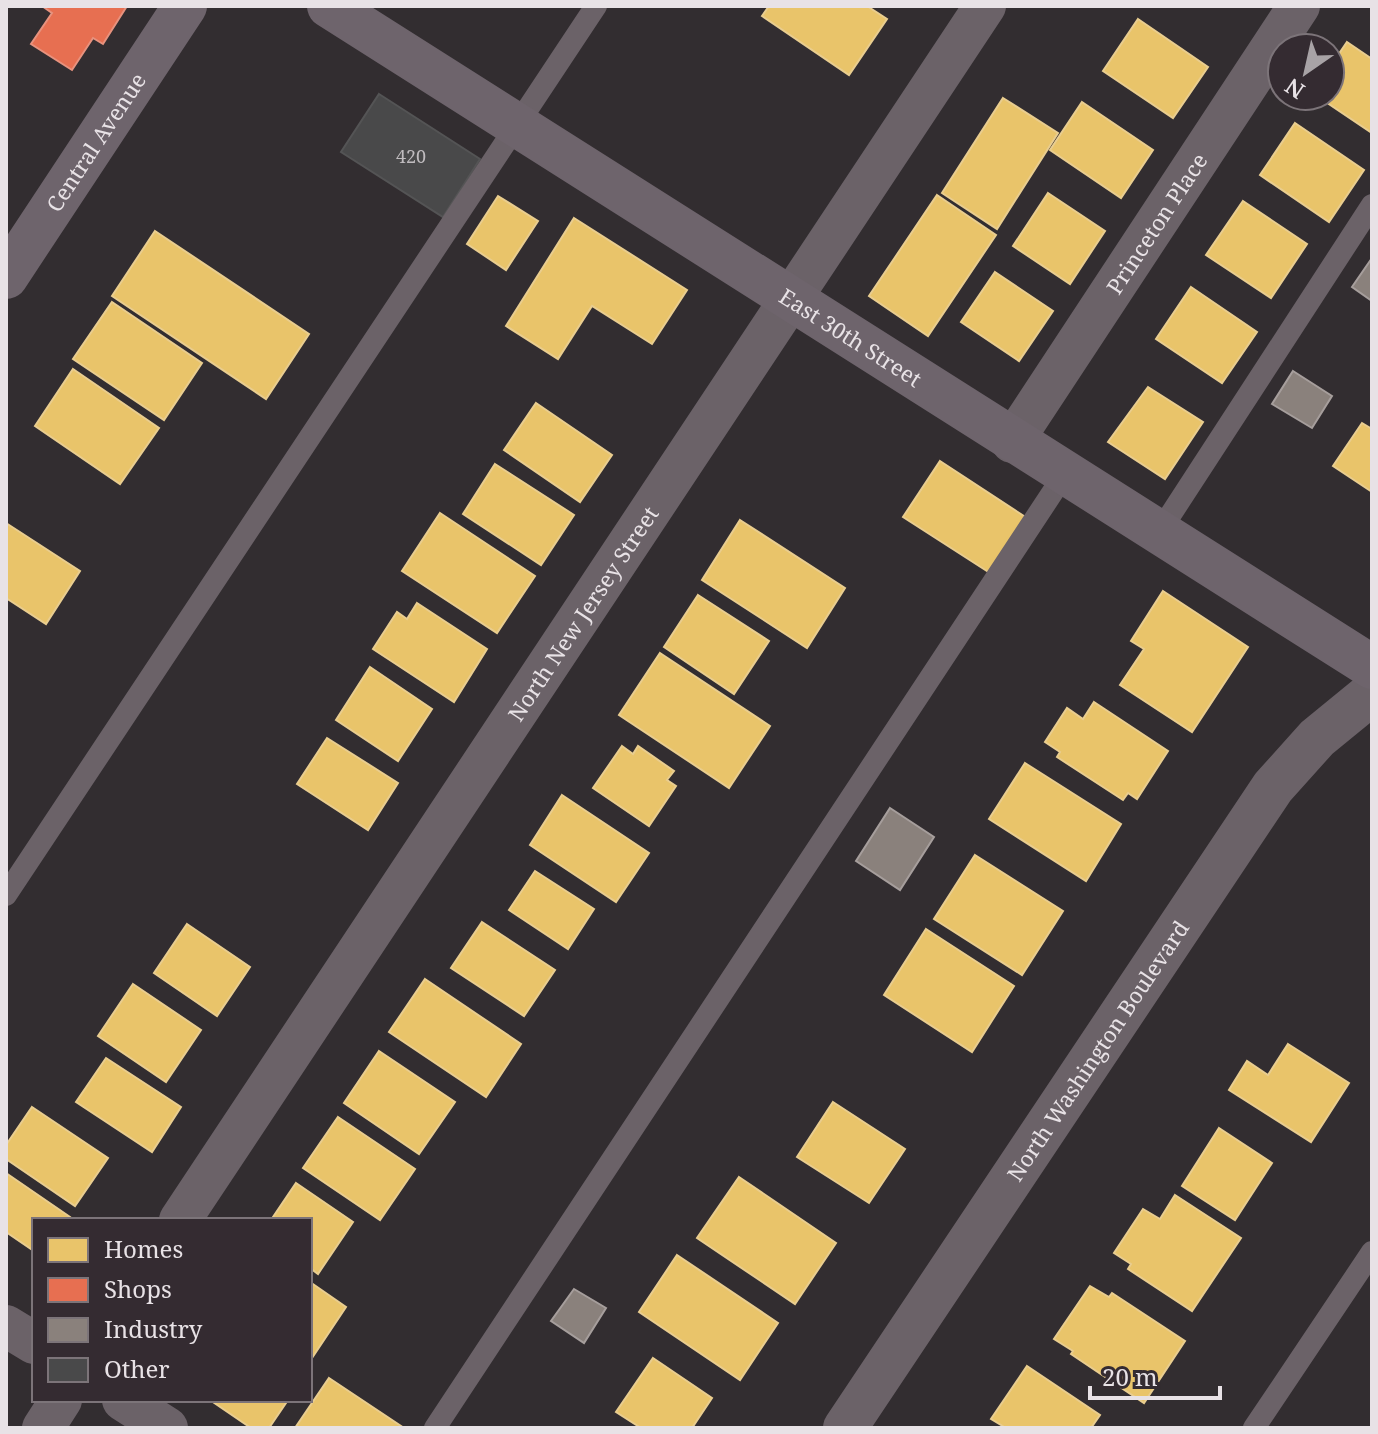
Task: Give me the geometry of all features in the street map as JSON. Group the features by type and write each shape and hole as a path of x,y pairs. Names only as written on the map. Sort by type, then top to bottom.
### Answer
{"main road":[{"name":"Central Avenue","path":"6,277 185,6"},
{"name":"East 30th Street","path":"329,6 790,302 1372,667"}],"street":[{"name":"North New Jersey Street","path":"181,1218 985,6"},
{"name":"Princeton Place","path":"1012,442 1299,6"},
{"name":"North Washington Boulevard","path":"845,1428 1273,787 1317,738 1372,693"},
{"path":"6,1326 32,1342"},
{"path":"43,1428 60,1402"},
{"path":"126,1402 167,1428"}],"lane":[{"path":"6,895 596,6"},
{"path":"1158,534 1372,205"},
{"path":"435,1428 1064,475"},
{"path":"1254,1428 1372,1252"}],"building: Homes":[{"path":"769,6 867,6 887,19 849,75 762,16"},
{"path":"1138,19 1208,67 1173,118 1103,71"},
{"path":"1346,43 1372,59 1372,133 1341,112 1346,112"},
{"path":"1003,98 1058,133 997,229 942,193"},
{"path":"1082,102 1153,150 1121,198 1050,150"},
{"path":"1295,123 1364,170 1329,222 1260,175"},
{"path":"1048,193 1105,231 1070,284 1013,246"},
{"path":"937,195 996,235 928,336 869,296"},
{"path":"498,196 538,221 506,270 467,244"},
{"path":"1243,201 1307,244 1271,298 1206,255"},
{"path":"574,218 687,290 652,344 592,306 558,359 506,326"},
{"path":"155,231 309,334 266,399 112,296"},
{"path":"995,272 1053,311 1019,361 961,322"},
{"path":"1191,287 1257,332 1222,383 1156,339"},
{"path":"112,302 202,363 164,420 73,359"},
{"path":"73,369 159,428 120,484 35,426"},
{"path":"1148,387 1203,422 1165,479 1108,442"},
{"path":"536,403 612,455 580,502 504,450"},
{"path":"1362,423 1372,429 1372,492 1333,466"},
{"path":"940,461 1030,520 993,575 903,517"},
{"path":"495,464 574,515 541,565 463,514"},
{"path":"440,513 535,576 497,633 402,571"},
{"path":"740,520 845,588 807,648 702,580"},
{"path":"6,523 80,571 46,624 6,598"},
{"path":"1163,591 1248,647 1192,732 1120,685 1144,649 1131,641"},
{"path":"698,595 769,641 734,694 664,647"},
{"path":"417,603 487,649 454,702 373,649 397,612 407,619"},
{"path":"660,653 770,726 729,788 619,715"},
{"path":"370,667 432,709 398,761 336,720"},
{"path":"1094,702 1168,751 1137,799 1128,793 1123,800 1057,757 1060,752 1045,742 1067,708 1083,719"},
{"path":"327,738 398,783 368,830 297,784"},
{"path":"622,746 633,754 638,746 674,771 667,780 676,786 649,826 593,788"},
{"path":"1025,763 1121,824 1086,881 989,819"},
{"path":"562,795 649,853 616,902 530,845"},
{"path":"975,855 1063,911 1022,975 934,919"},
{"path":"535,871 594,909 568,949 509,910"},
{"path":"482,922 555,970 524,1016 451,968"},
{"path":"187,924 250,967 217,1016 154,973"},
{"path":"926,929 1014,986 972,1052 884,995"},
{"path":"425,979 521,1044 486,1097 389,1032"},
{"path":"133,984 201,1030 166,1082 98,1036"},
{"path":"1288,1044 1349,1083 1311,1142 1229,1090 1247,1061 1268,1075"},
{"path":"379,1051 455,1102 419,1154 344,1103"},
{"path":"106,1058 181,1107 152,1152 76,1102"},
{"path":"833,1102 905,1149 869,1203 797,1157"},
{"path":"32,1107 108,1158 75,1206 6,1159 6,1145"},
{"path":"338,1117 415,1169 380,1220 303,1168"},
{"path":"1219,1128 1272,1163 1235,1220 1182,1186"},
{"path":"6,1173 70,1217 32,1218 32,1250 6,1232"},
{"path":"739,1177 836,1243 795,1304 697,1238"},
{"path":"296,1183 353,1222 318,1274 312,1270 312,1218 272,1218"},
{"path":"1175,1195 1241,1238 1192,1311 1128,1269 1131,1264 1114,1253 1143,1209 1160,1219"},
{"path":"677,1255 778,1323 740,1380 639,1312"},
{"path":"312,1283 346,1307 312,1358"},
{"path":"1090,1286 1109,1297 1112,1293 1185,1341 1144,1403 1054,1339"},
{"path":"653,1358 712,1398 692,1428 641,1428 616,1412"},
{"path":"1027,1366 1100,1415 1091,1428 1006,1428 991,1419"},
{"path":"329,1378 404,1428 295,1428"},
{"path":"213,1402 287,1402 269,1428 251,1428"}],"building: Shops":[{"path":"42,6 127,6 103,44 93,38 72,70 31,44 52,13"}],"building: Industry":[{"path":"1372,258 1372,301 1352,287"},
{"path":"1293,371 1332,396 1312,428 1272,404"},
{"path":"890,808 934,837 900,890 856,861"},
{"path":"574,1289 606,1308 584,1343 551,1321"}],"building: Other":[{"path":"379,94 480,159 443,217 341,152"}]}
